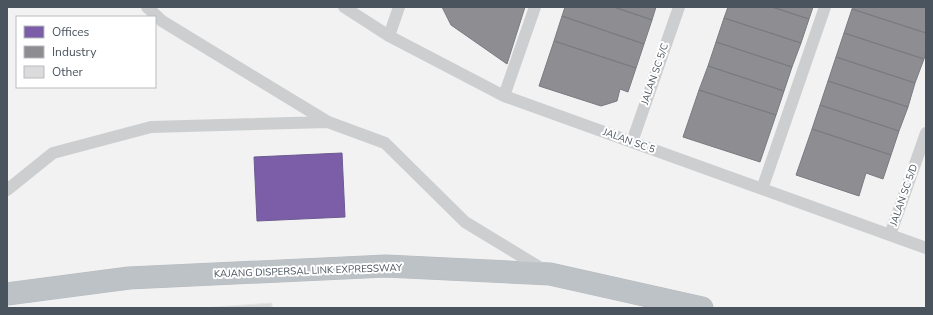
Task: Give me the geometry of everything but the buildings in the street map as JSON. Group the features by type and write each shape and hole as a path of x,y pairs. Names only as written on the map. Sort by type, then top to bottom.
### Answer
{"highway":[{"name":"KAJANG DISPERSAL LINK EXPRESSWAY","path":"7,294 129,278 386,266 550,274 702,308"}],"lane":[{"path":"147,7 162,20 328,122 385,143 465,222 550,274"},
{"name":"JALAN SC 5","path":"344,7 389,36 504,96 926,248"},
{"path":"389,36 399,7"},
{"path":"504,96 535,7"},
{"name":"JALAN SC 5/C","path":"632,142 679,7"},
{"path":"762,189 825,7"},
{"path":"7,190 53,153 151,127 328,122"},
{"name":"JALAN SC 5/D","path":"890,235 926,133"}]}
